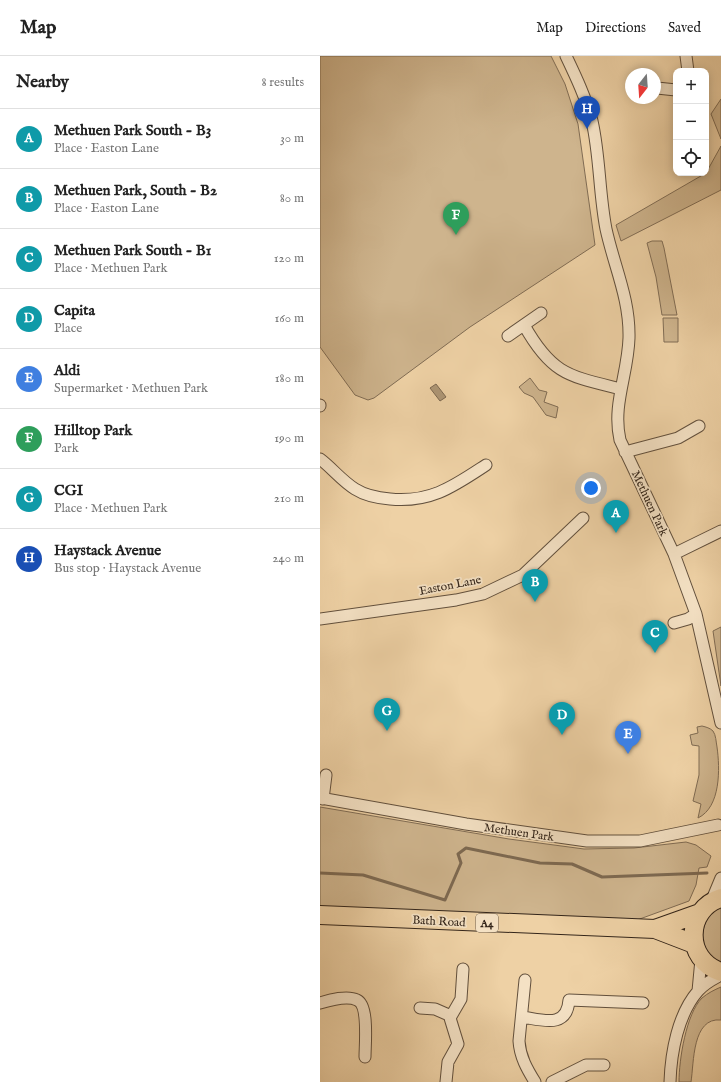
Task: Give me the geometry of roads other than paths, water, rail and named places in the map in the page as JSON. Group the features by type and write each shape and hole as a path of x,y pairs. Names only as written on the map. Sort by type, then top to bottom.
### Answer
{"main road":[{"name":"Bath Road","path":"655,929 711,904"},
{"path":"711,904 693,934 697,952 710,967 721,972"},
{"name":"Bath Road","path":"320,915 655,929 680,938 697,952"}],"street":[{"name":"Methuen Park","path":"566,56 580,83 592,122 606,229 628,310 629,339 626,371 621,389 616,424 625,452 674,554 696,614 721,724"},
{"path":"686,56 688,68"},
{"path":"661,88 673,90"},
{"path":"508,336 541,313"},
{"path":"524,325 546,357 559,370 570,376 621,389"},
{"path":"625,452 678,438 699,426"},
{"path":"320,459 355,489 374,498 406,501 430,496 449,489 486,465"},
{"name":"Easton Lane","path":"320,619 456,600 483,594 523,576 583,518"},
{"path":"674,554 721,531"},
{"path":"674,623 688,619 696,614"},
{"path":"322,798 326,774"},
{"name":"Methuen Park","path":"322,798 452,822 587,841 640,841 720,824"},
{"path":"711,904 721,878"},
{"path":"697,952 698,991"},
{"path":"446,1082 448,1062 458,1044 451,1016 461,998 463,969"},
{"path":"670,1082 672,1060 681,1024 698,991 721,975"},
{"path":"525,980 519,1050 522,1060 535,1082"},
{"path":"320,1003 349,999 356,1000 361,1003 365,1025 365,1057"},
{"path":"522,1017 549,1020 560,1019 567,1013 569,1000 642,1003"},
{"path":"420,1008 435,1009 451,1016"},
{"path":"552,1082 586,1065 604,1065"}],"waterway":[{"path":"320,873 363,875 445,900 461,863 458,854 466,848 540,863 572,864 602,877 707,873"}],"place":[{"name":"Haystack Avenue","path":"587,129"},
{"name":"Hilltop Park","path":"456,235"},
{"name":"Methuen Park South - B3","path":"616,533"},
{"name":"Methuen Park, South - B2","path":"535,602"},
{"name":"Methuen Park South - B1","path":"655,653"},
{"name":"CGI","path":"387,731"},
{"name":"Capita","path":"562,735"},
{"name":"Aldi","path":"628,754"}]}
